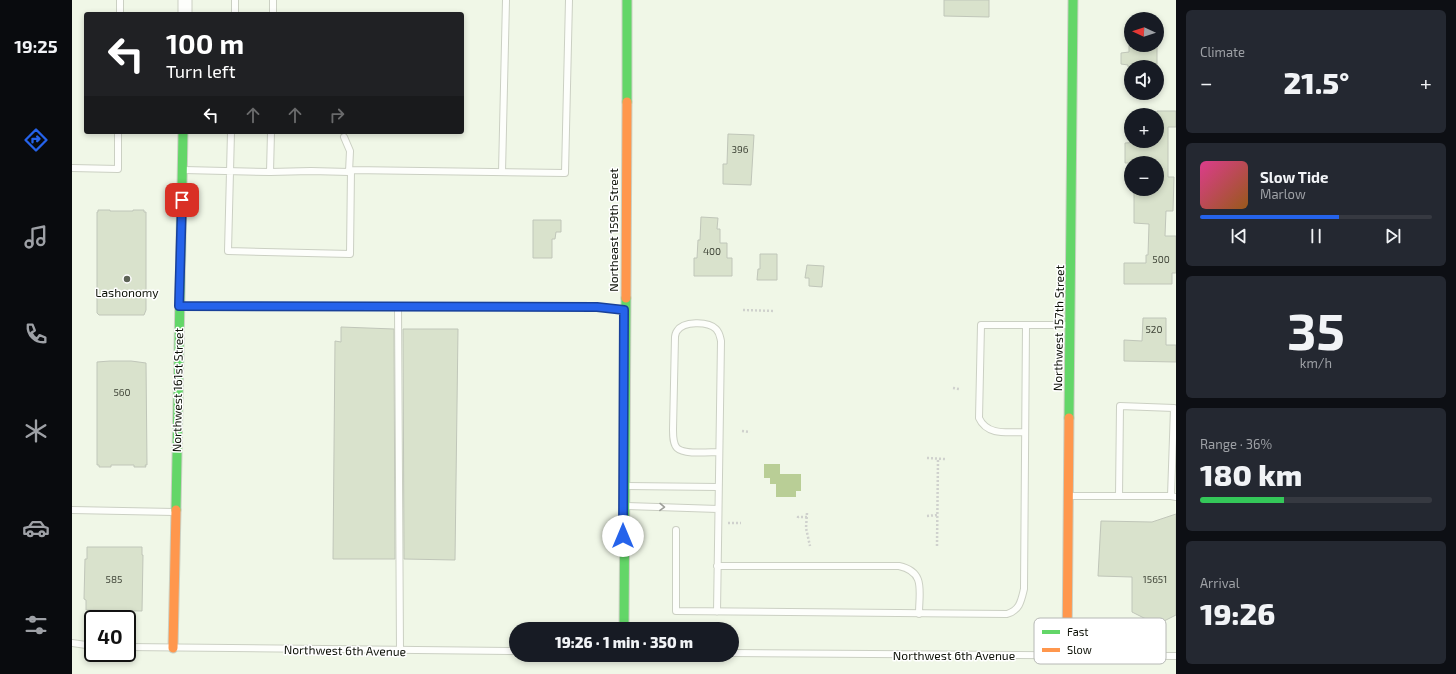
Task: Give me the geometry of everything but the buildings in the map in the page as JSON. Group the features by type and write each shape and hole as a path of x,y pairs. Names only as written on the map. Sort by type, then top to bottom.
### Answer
{"street":[{"path":"185,0 185,12"},
{"name":"Northeast 159th Street","path":"624,622 623,506 626,0"},
{"name":"Northwest 157th Street","path":"1067,618 1073,0"},
{"name":"Northwest 161st Street","path":"173,648 183,134"}],"lane":[{"path":"120,0 120,12"},
{"path":"235,0 235,12"},
{"path":"273,0 273,12"},
{"path":"502,172 506,0"},
{"path":"231,134 228,251 350,254 351,170 565,173 569,0"},
{"path":"72,168 118,169 118,134"},
{"path":"270,172 271,134"},
{"path":"182,170 349,172 350,151 344,137"},
{"path":"179,306 597,307 624,310"},
{"path":"398,307 400,651"},
{"path":"717,612 721,341 720,334 711,326 705,324 680,327 676,331 675,337 674,440 677,448 683,451 719,452"},
{"path":"1025,432 996,432 990,430 981,423 978,414 981,325 1070,325"},
{"path":"676,530 676,611 919,614 1007,614 1014,612 1018,607 1024,589 1026,325"},
{"path":"1068,496 1119,496 1173,496 1174,408 1120,406 1119,496"},
{"path":"624,486 718,487"},
{"path":"623,506 718,509"},
{"path":"72,510 175,512"},
{"path":"717,566 891,566 906,568 913,571 919,584 919,614"},
{"path":"72,643 84,645"},
{"name":"Northwest 6th Avenue","path":"136,647 509,651"},
{"name":"Northwest 6th Avenue","path":"739,653 1034,655"},
{"name":"Northwest 6th Avenue","path":"1166,656 1176,656"}],"path":[{"path":"743,310 776,311"},
{"path":"953,388 959,389"},
{"path":"742,432 750,432"},
{"path":"927,458 945,459"},
{"path":"937,546 938,459"},
{"path":"807,513 806,528 810,546"},
{"path":"928,516 937,515"},
{"path":"798,518 807,517"},
{"path":"727,523 741,523"}],"shaded area":[{"path":"764,464 780,464 780,474 801,474 801,491 796,491 796,497 776,497 776,484 770,484 770,478 764,478"}],"traffic: fast":[{"path":"627,0 627,102"},
{"path":"1069,418 1073,0"},
{"path":"176,510 183,134"},
{"path":"624,622 626,298"}],"traffic: slow":[{"path":"626,298 627,102"},
{"path":"1067,618 1069,418"},
{"path":"173,648 176,510"}],"place":[{"name":"Lashonomy","path":"127,279"}],"route":[{"path":"182,200 179,306 606,307 624,310 623,536"}]}
